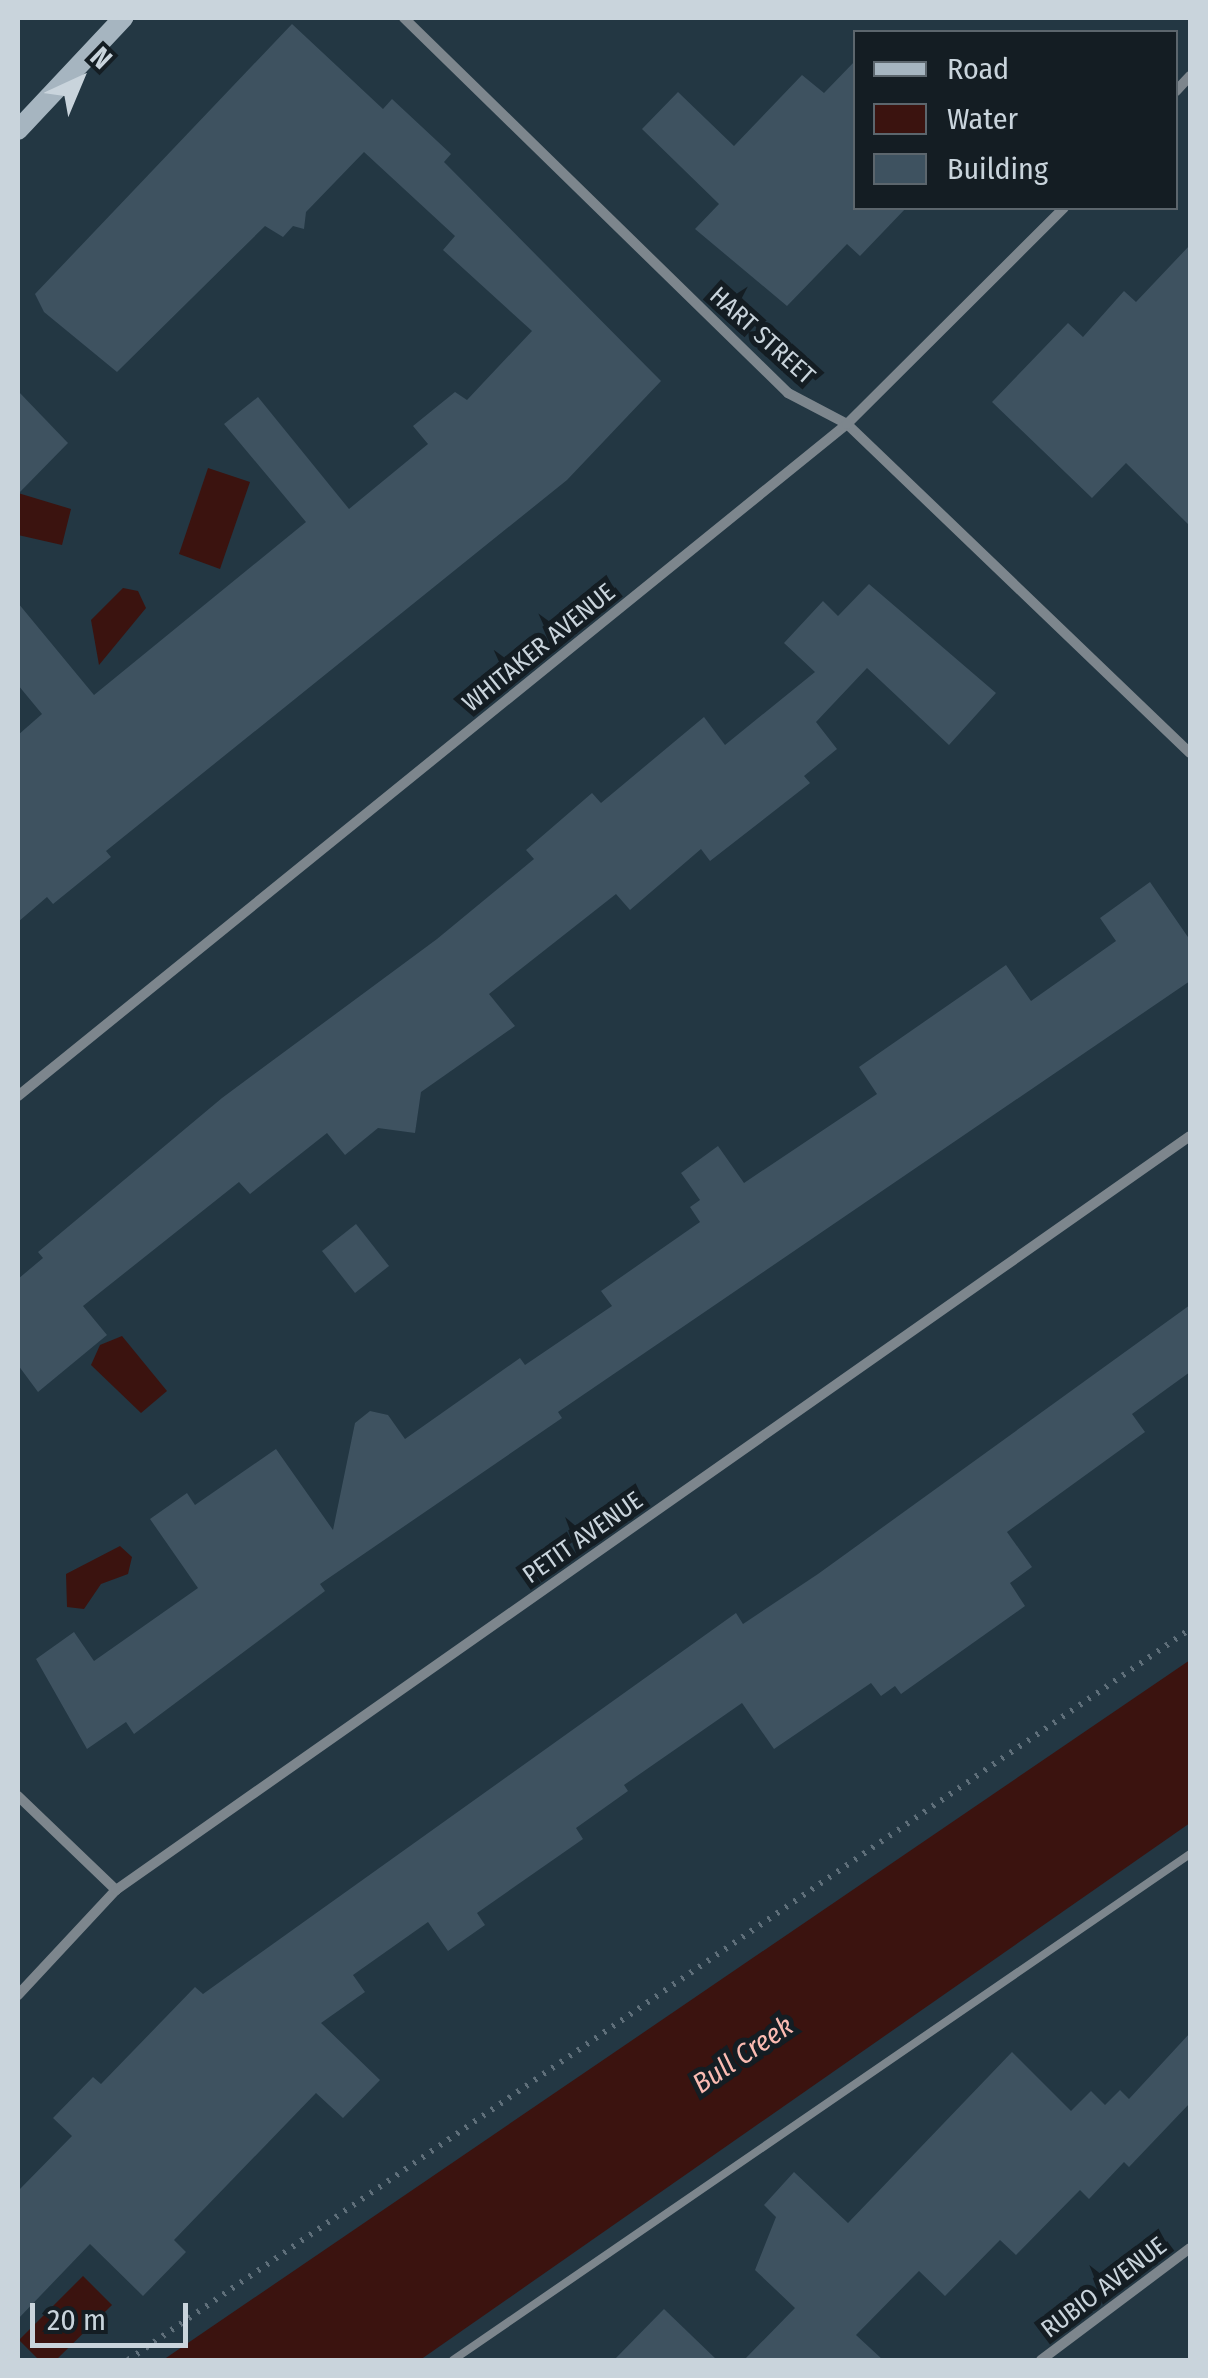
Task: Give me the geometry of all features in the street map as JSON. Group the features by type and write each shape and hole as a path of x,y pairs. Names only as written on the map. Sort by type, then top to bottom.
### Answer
{"street":[{"path":"18,130 123,18"},
{"name":"HART STREET","path":"404,18 788,393 847,424 1190,753"},
{"name":"WHITAKER AVENUE","path":"18,1096 847,424 1062,210"},
{"name":"PETIT AVENUE","path":"18,1995 116,1890 1190,1136"},
{"path":"18,1796 116,1890"},
{"name":"RUBIO AVENUE","path":"1041,2360 1190,2248"}],"lane":[{"path":"453,2360 1190,1854"}],"path":[{"path":"128,2360 1190,1629"}],"water":[{"path":"208,468 250,482 220,569 179,554"},
{"path":"18,493 71,509 62,545 18,535"},
{"path":"123,588 138,591 146,608 99,665 91,620"},
{"path":"122,1336 167,1391 141,1413 91,1365 100,1345"},
{"path":"120,1546 132,1557 128,1574 101,1584 84,1609 67,1607 66,1574"},
{"name":"Bull Creek","path":"1190,1660 1190,1823 420,2360 163,2360"},
{"path":"83,2276 112,2305 56,2360 39,2360 19,2340"}],"building":[{"path":"292,24 383,109 392,99 451,154 444,162 661,381 567,480 106,851 111,857 53,904 47,897 18,922 18,735 42,714 18,685 18,603 94,695 306,522 224,424 258,397 349,509 428,444 413,426 455,392 467,400 532,331 443,250 455,236 364,152 306,212 304,229 293,226 283,237 265,226 117,372 44,312 35,294"},
{"path":"853,63 853,210 904,210 860,256 847,244 787,306 695,229 719,204 642,129 678,92 734,146 802,75 824,93"},
{"path":"1190,245 1190,526 1126,463 1092,498 992,402 1068,323 1083,337 1124,291 1136,302"},
{"path":"18,391 68,443 18,494"},
{"path":"869,584 996,693 949,745 867,668 816,722 837,749 804,776 810,783 710,861 701,849 630,910 616,894 489,994 515,1026 421,1092 415,1133 378,1128 345,1155 327,1133 250,1194 239,1182 83,1306 107,1335 38,1392 18,1365 18,1279 43,1258 38,1252 222,1098 437,939 534,859 526,850 592,793 601,803 704,717 725,745 815,672 784,643 823,601 838,616"},
{"path":"1150,882 1190,940 1190,981 558,1412 562,1418 320,1584 325,1591 134,1734 126,1722 87,1749 36,1659 74,1632 94,1661 198,1588 150,1519 187,1493 195,1505 276,1449 333,1530 355,1423 370,1411 388,1415 405,1439 520,1358 525,1365 612,1306 601,1291 700,1222 690,1207 700,1200 681,1173 718,1146 744,1183 877,1094 859,1067 1006,965 1031,1001 1116,941 1100,918"},
{"path":"356,1224 389,1266 355,1293 322,1251"},
{"path":"1190,1305 1190,1372 1132,1414 1145,1432 1007,1532 1032,1567 1010,1583 1025,1606 901,1694 895,1686 881,1696 871,1683 774,1749 742,1703 624,1785 628,1791 576,1828 583,1839 477,1913 485,1925 448,1951 428,1922 353,1975 365,1992 321,2023 380,2080 343,2118 316,2093 174,2240 186,2252 143,2296 90,2244 18,2319 18,2191 72,2136 53,2118 93,2077 101,2084 195,1987 203,1994 736,1613 743,1624 818,1574"},
{"path":"1190,2033 1190,2103 1129,2167 1124,2162 1089,2199 1080,2190 1016,2255 1000,2240 945,2296 919,2271 856,2335 883,2360 744,2360 795,2308 755,2270 776,2217 764,2205 794,2172 848,2223 1012,2052 1071,2111 1091,2091 1105,2105 1120,2090 1129,2099"},
{"path":"664,2309 717,2360 614,2360"}]}
